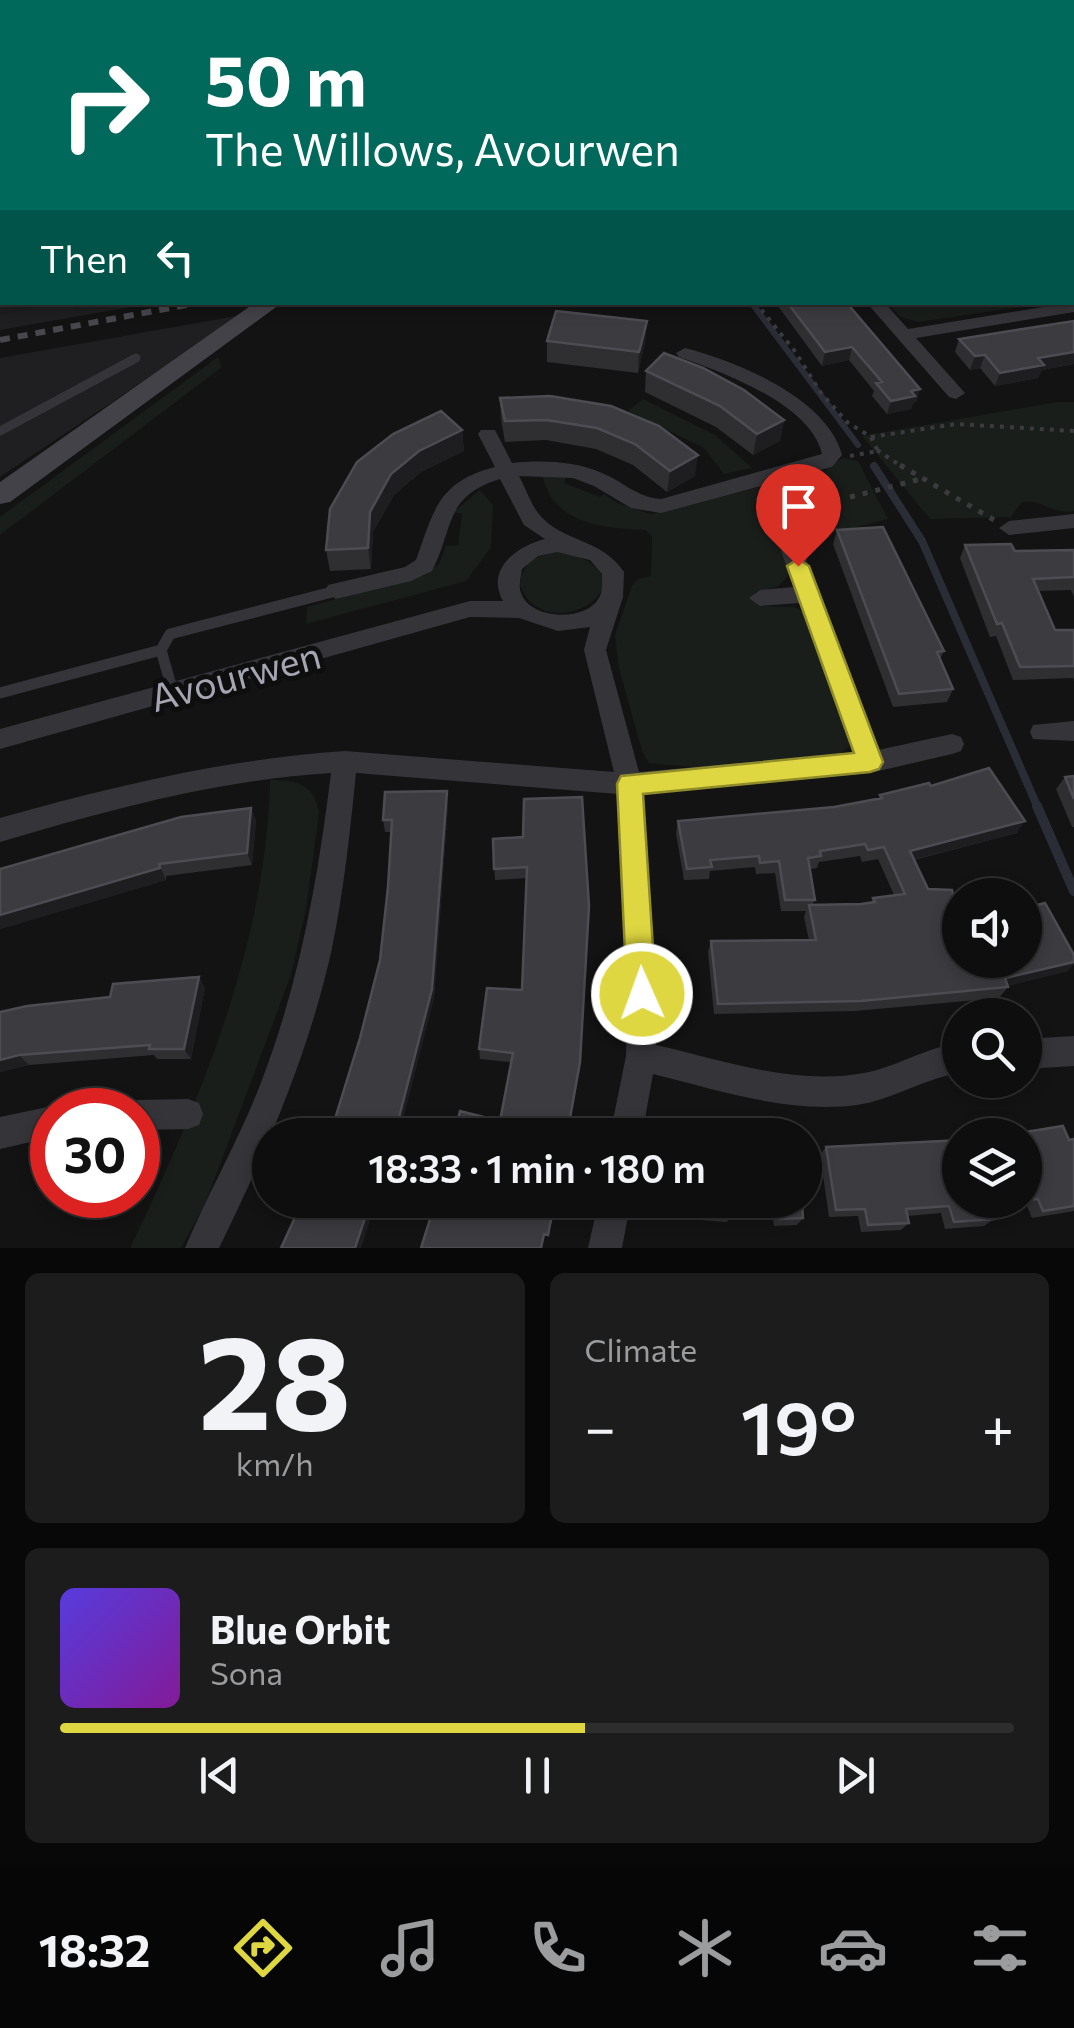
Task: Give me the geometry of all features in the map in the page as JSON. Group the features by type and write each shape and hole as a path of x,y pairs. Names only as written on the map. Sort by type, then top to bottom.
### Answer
{"main road":[{"path":"0,496 268,305"}],"street":[{"path":"877,305 956,393"},
{"path":"904,336 1074,307"},
{"path":"336,590 411,573 424,566 442,512 455,496 476,482 506,471 537,466 570,470 595,478 638,506 661,506 825,462 832,455 830,439 786,399 740,374 685,353"},
{"path":"488,434 531,520 570,544 597,554 614,572 614,595 595,650 630,784 640,950 641,1056 629,1118"},
{"path":"1009,528 1037,517 1074,521"},
{"name":"Avourwen","path":"470,609 508,581 522,556 531,520"},
{"path":"522,556 544,546 570,544"},
{"path":"792,551 870,762"},
{"path":"508,581 508,591 522,610"},
{"path":"760,598 808,594"},
{"path":"561,624 588,619 608,606"},
{"name":"Avourwen","path":"0,739 470,609 522,610 533,618 561,624 595,650"},
{"path":"1042,732 1074,731"},
{"path":"0,830 172,782 289,764 345,762 630,784 870,762 952,744"},
{"path":"202,1248 253,1142 307,989 326,907 345,762"},
{"path":"1042,1053 1074,1051"},
{"path":"641,1056 763,1086 812,1091 856,1090 888,1083 942,1061"},
{"path":"160,1115 188,1114"},
{"path":"0,1133 30,1127"},
{"path":"605,1248 611,1218"}],"lane":[{"path":"0,432 136,358"},
{"path":"173,692 161,650 170,634 336,590"},
{"path":"0,693 161,650"}],"path":[{"path":"757,305 794,350 820,393 847,422 871,437 877,450 920,480 1009,528"},
{"path":"871,437 956,424 1074,432"},
{"path":"832,455 872,455 877,450"},
{"path":"850,497 920,480"}],"shaded area":[{"path":"0,305 142,305 0,330"},
{"path":"888,305 1035,305 918,322 901,317"},
{"path":"242,315 0,477 0,358"},
{"path":"218,357 222,367 0,535 0,517"},
{"path":"643,399 715,435 752,468 724,474 704,448 628,411"},
{"path":"1074,402 1074,511 1022,502 1011,517 930,519 862,436"},
{"path":"842,458 858,461 888,519 805,540 807,547 782,550 789,574 779,586 755,592 760,606 795,607 805,614 849,731 849,747 835,757 715,769 649,763 642,751 619,668 615,635 632,586 638,579 651,576 652,537 646,530 597,525 568,514 548,491 542,474 566,476 564,483 600,497 604,494 617,503 651,514 825,471"},
{"path":"480,490 493,505 491,547 466,581 306,624 307,607 424,575 439,564 446,546 458,545 462,514 454,512"},
{"path":"562,551 591,563 602,578 601,592 589,604 571,612 552,612 533,604 520,585 521,576 534,559"},
{"path":"270,780 303,786 313,796 319,813 306,909 291,975 205,1204 181,1248 130,1248 144,1218 160,1218 160,1183 204,1080 243,961 266,840"}],"building":[{"path":"789,305 849,305 920,389 911,391 915,396 891,401 876,383 882,382 852,347 825,352"},
{"path":"556,311 647,321 639,352 547,341"},
{"path":"1074,321 1074,352 1038,358 1044,365 1000,373 985,355 975,356 959,339"},
{"path":"664,353 744,390 784,420 757,434 720,406 646,371"},
{"path":"550,396 611,406 659,426 698,455 670,471 635,444 597,428 546,420 505,421 500,398"},
{"path":"441,411 462,430 419,451 391,474 370,512 368,548 326,550 330,509 357,462 393,434"},
{"path":"883,527 944,651 937,652 953,689 899,694 837,530"},
{"path":"1011,544 1015,551 1074,550 1074,577 1033,579 1055,630 1074,630 1074,666 1020,667 1002,623 997,624 965,545"},
{"path":"989,768 1025,821 910,851 928,889 942,890 942,978 1005,978 1008,987 861,1001 718,1004 711,941 816,940 809,905 861,904 875,902 873,898 905,894 884,847 868,850 865,844 820,851 821,856 808,858 815,900 785,900 779,861 760,863 759,856 710,860 712,867 687,869 678,821 834,807 882,798 880,795 929,783 931,786"},
{"path":"1074,776 1074,799 1065,777"},
{"path":"447,791 432,989 399,1118 335,1118 380,960 392,820 383,820 385,792"},
{"path":"582,797 589,906 580,1062 570,1118 501,1118 513,1053 479,1049 487,988 522,990 527,867 494,869 493,839 523,837 524,799"},
{"path":"251,808 247,853 159,864 160,868 0,915 0,869 181,817"},
{"path":"1042,904 1074,955 1074,962 1042,969"},
{"path":"199,977 184,1049 149,1049 150,1045 19,1055 0,1060 0,1012 110,997 113,984"},
{"path":"460,1111 488,1118 458,1118"},
{"path":"1063,1126 1069,1140 1074,1139 1074,1206 1043,1211 1042,1129"},
{"path":"942,1141 942,1206 906,1209 909,1223 868,1225 865,1209 836,1210 826,1147"},
{"path":"295,1218 365,1218 355,1248 281,1248"},
{"path":"430,1218 551,1218 541,1248 421,1248"},
{"path":"953,1218 994,1219 954,1222"}],"waterway":[{"path":"753,305 858,445"},
{"path":"874,466 922,541 1038,808"},
{"path":"1037,806 1074,891"}],"railway":[{"path":"0,340 186,305"}],"route":[{"path":"642,994 630,784 870,762 798,566"}]}
